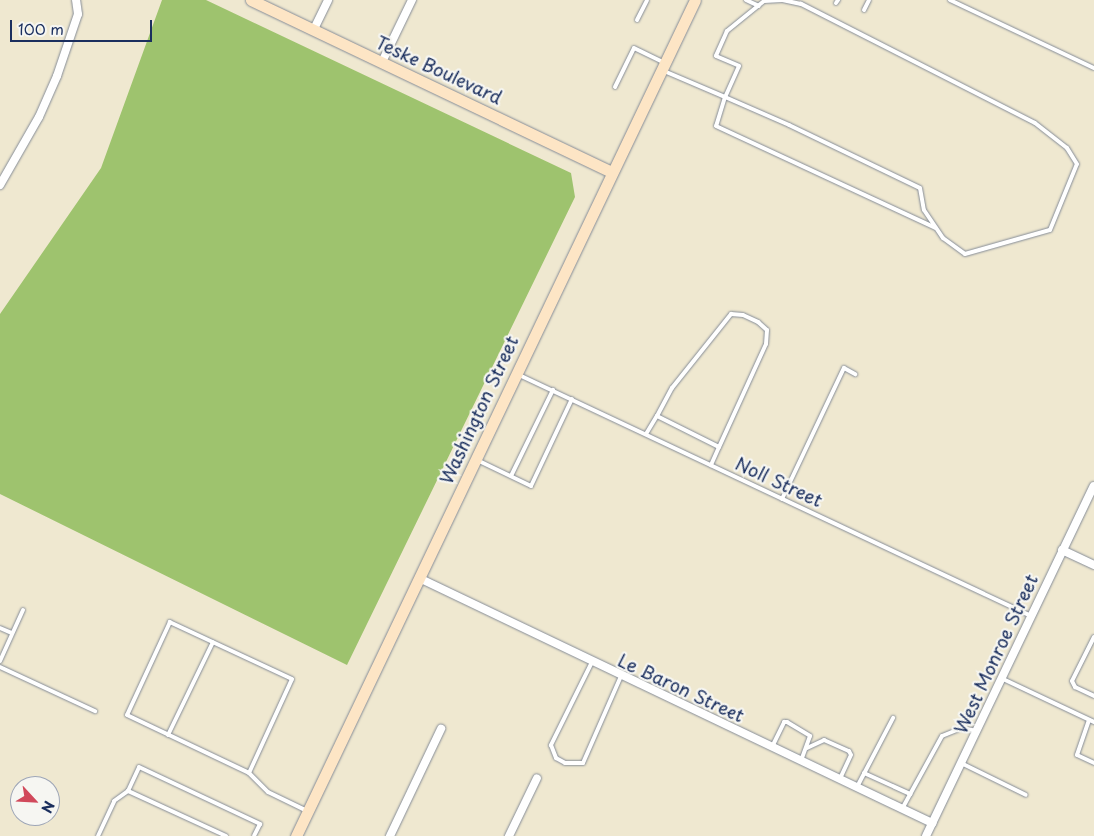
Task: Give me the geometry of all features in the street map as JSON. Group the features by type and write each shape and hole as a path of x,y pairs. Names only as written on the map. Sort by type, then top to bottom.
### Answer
{"main road":[{"name":"Teske Boulevard","path":"251,0 612,172"},
{"name":"Washington Street","path":"296,836 695,0"}],"street":[{"path":"0,185 39,117 57,76 76,22 76,0"},
{"path":"314,29 328,0"},
{"path":"382,62 412,0"},
{"name":"West Monroe Street","path":"926,836 1003,679 1062,550 1094,487"},
{"path":"1062,550 1094,565"},
{"name":"Le Baron Street","path":"419,578 932,823"},
{"path":"390,836 441,729"},
{"path":"509,836 537,778"}],"lane":[{"path":"637,20 647,0"},
{"path":"746,0 759,6"},
{"path":"615,87 634,48 664,66 725,97 920,188 924,210 936,228 943,238 965,254 1050,230 1078,164 1067,148 1036,123 801,4 782,0 764,1 727,31 716,56 739,66 725,97 716,126 936,228"},
{"path":"864,10 869,0"},
{"path":"950,0 1094,68"},
{"path":"646,434 672,388 731,314 743,315 758,322 767,330 766,344 710,465"},
{"path":"782,499 844,368 856,374"},
{"name":"Noll Street","path":"516,374 1031,616"},
{"path":"511,476 553,390"},
{"path":"475,459 531,486 572,400"},
{"path":"657,416 719,448"},
{"path":"0,661 23,610"},
{"path":"249,773 292,679 170,622 127,715 249,773 268,792 307,811"},
{"path":"0,628 12,633"},
{"path":"1094,638 1072,681 1075,687 1094,696"},
{"path":"168,735 213,642"},
{"path":"592,662 551,745 556,758 565,764 583,763 622,676"},
{"path":"0,667 95,711"},
{"path":"1003,679 1094,722"},
{"path":"857,787 892,718"},
{"path":"1089,720 1077,755 1094,763"},
{"path":"772,747 784,722 787,722 809,733 807,748 801,761"},
{"path":"902,809 942,736 962,728 977,731"},
{"path":"807,748 824,740 849,751 851,755 840,779"},
{"path":"961,763 1026,795"},
{"path":"98,836 114,801 128,792 139,767 260,824 254,836"},
{"path":"864,773 910,794"},
{"path":"128,792 226,836"}],"green space":[{"path":"162,0 206,0 571,173 575,197 347,665 0,494 0,314 101,168"}]}
